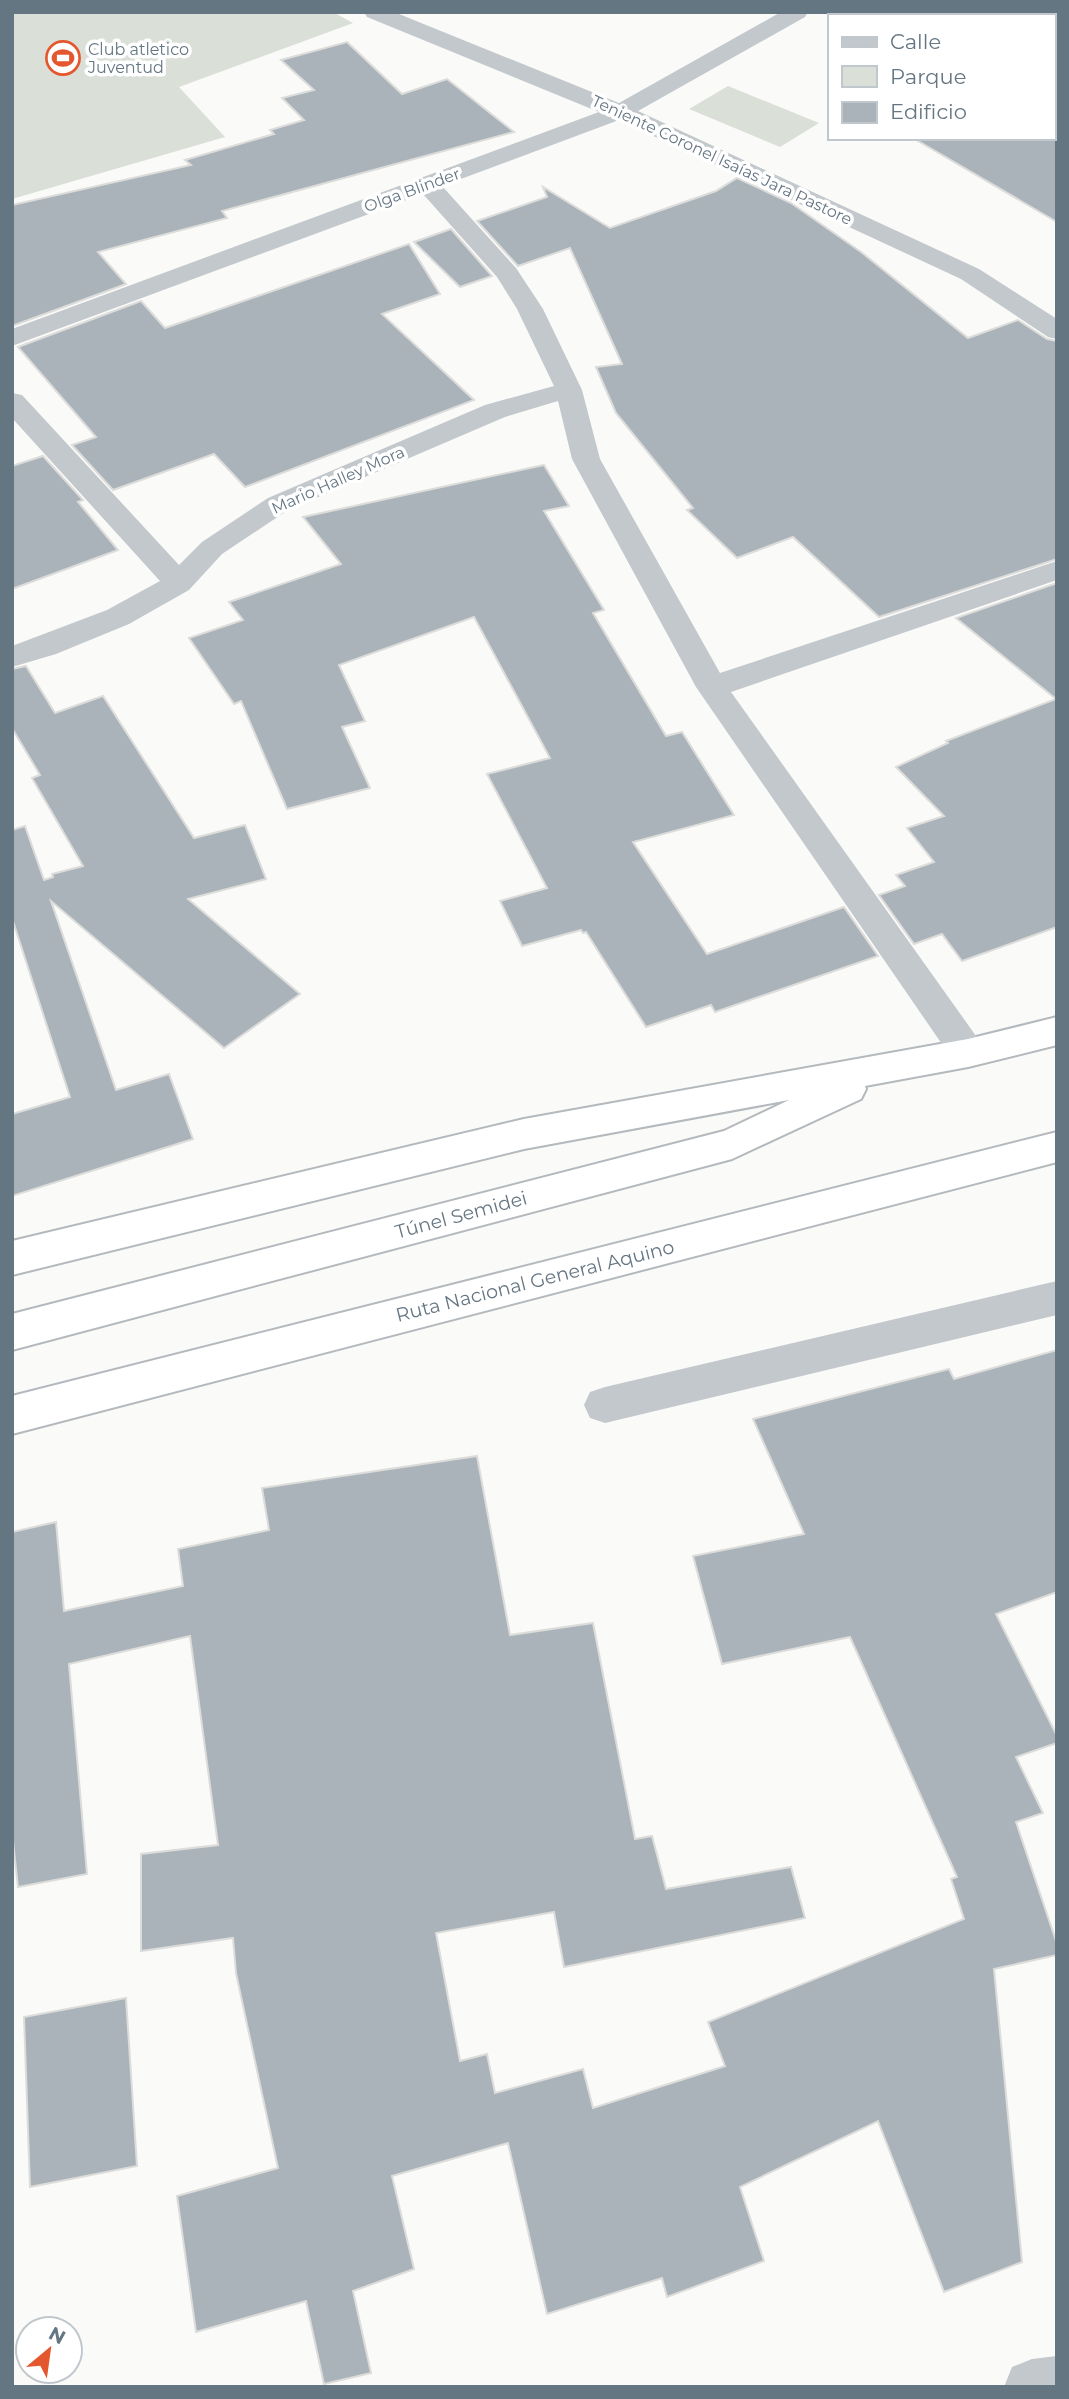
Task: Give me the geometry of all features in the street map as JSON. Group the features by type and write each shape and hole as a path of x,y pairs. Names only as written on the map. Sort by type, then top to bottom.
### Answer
{"highway":[{"path":"12,1258 524,1134 968,1053 1057,1031"},
{"name":"Túnel Semidei","path":"12,1332 732,1144 897,1066"},
{"name":"Ruta Nacional General Aquino","path":"12,1415 1057,1147"}],"street":[{"name":"Teniente Coronel Isaías Jara Pastore","path":"375,12 620,112 970,274 1057,331"},
{"name":"Olga Blinder","path":"12,338 620,112 797,12"},
{"path":"1052,12 1057,14"},
{"path":"427,184 508,273 530,309 569,390 586,459 712,687 968,1053"},
{"name":"Mario Halley Mora","path":"12,657 45,647 118,617 179,583 212,548 278,504 495,411 569,390"},
{"path":"12,401 179,583"},
{"path":"712,687 1057,570"},
{"path":"605,1405 1057,1298"},
{"path":"1032,2387 1057,2384"}],"green space":[{"path":"12,12 333,12 353,23 179,87 225,137 12,199"},
{"path":"728,86 819,123 780,147 689,109"}],"building":[{"path":"347,42 402,94 447,79 514,132 222,211 227,218 98,252 126,284 12,326 12,205 191,165 185,160 274,134 270,130 304,120 282,98 314,90 281,60"},
{"path":"1057,138 1057,222 916,140"},
{"path":"737,178 791,203 861,252 968,338 1018,320 1047,339 1057,341 1057,559 879,617 793,537 737,558 687,510 693,508 616,413 596,367 622,364 570,248 518,266 477,221 547,197 543,187 610,228 716,191"},
{"path":"451,229 492,276 460,287 414,242"},
{"path":"409,244 440,294 382,314 474,400 245,487 214,454 113,490 72,445 96,437 18,347 141,301 165,328"},
{"path":"43,456 83,500 78,502 118,550 12,589 12,466"},
{"path":"544,465 569,506 544,511 604,610 593,613 666,736 682,732 734,815 633,842 707,954 844,907 878,956 715,1012 711,1005 646,1027 586,932 581,930 522,946 500,901 547,888 487,774 550,758 474,617 339,665 365,721 342,727 370,788 287,809 241,701 234,704 189,638 243,620 229,602 341,564 303,517"},
{"path":"1057,583 1057,927 962,961 942,934 914,944 879,895 905,886 896,875 934,862 907,828 944,816 896,767 948,743 946,741 1056,699 956,618"},
{"path":"26,666 55,713 103,696 194,838 245,825 266,879 188,899 300,994 224,1048 51,901 116,1090 169,1074 193,1139 12,1196 12,1114 70,1097 12,918 12,830 25,826 44,880 53,877 52,874 83,866 32,778 40,775 12,728 12,669"},
{"path":"1057,1350 1057,1592 996,1614 1057,1736 1057,1743 1016,1757 1043,1813 1016,1822 1057,1944 1057,1955 994,1969 1022,2262 944,2292 878,2121 740,2187 764,2261 667,2297 662,2278 547,2314 508,2143 392,2176 414,2269 353,2291 371,2373 324,2384 306,2301 196,2332 177,2196 278,2168 236,1973 233,1938 141,1951 141,1854 218,1845 190,1636 69,1664 87,1874 18,1887 12,1832 12,1532 56,1522 64,1611 183,1586 178,1549 269,1530 262,1488 477,1456 510,1635 593,1623 635,1839 652,1836 666,1889 791,1867 805,1918 564,1967 554,1912 436,1933 460,2061 487,2054 495,2093 583,2069 593,2108 725,2066 708,2022 964,1919 951,1879 957,1877 850,1637 722,1664 693,1556 804,1534 753,1419 949,1369 954,1379"},
{"path":"126,1998 137,2166 30,2187 24,2017"}],"place":[{"name":"Club atletico Juventud","path":"63,58"}]}
